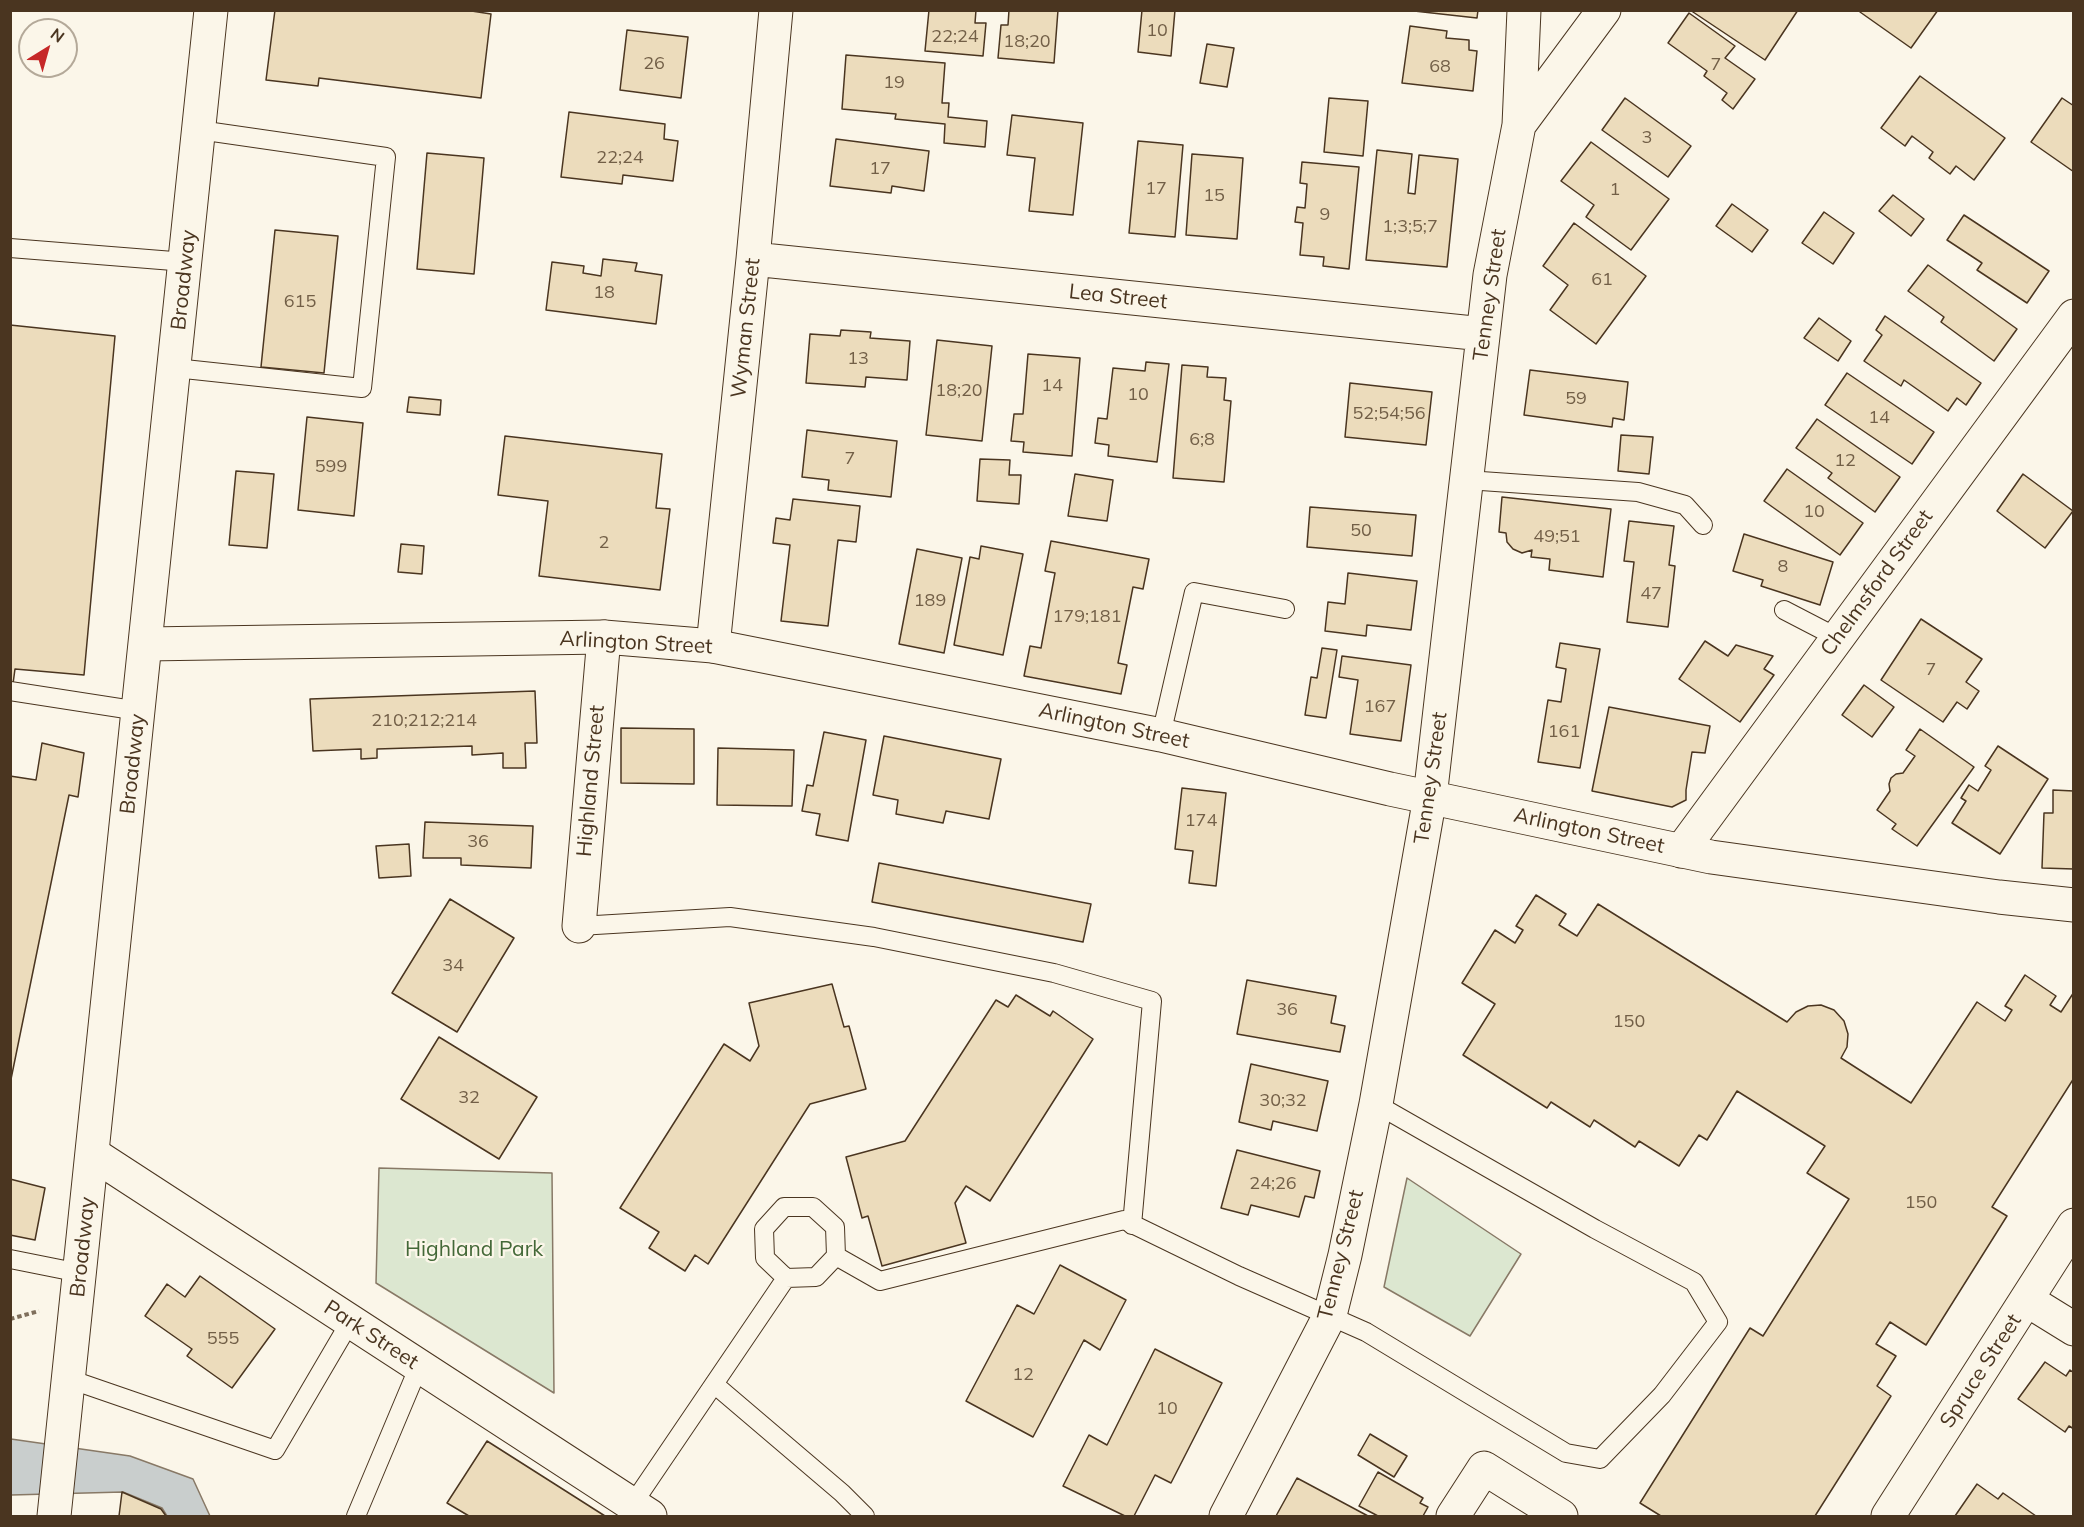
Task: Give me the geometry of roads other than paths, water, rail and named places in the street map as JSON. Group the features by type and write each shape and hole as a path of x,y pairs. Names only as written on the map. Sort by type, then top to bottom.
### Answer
{"street":[{"name":"Broadway","path":"54,1516 211,10"},
{"name":"Wyman Street","path":"713,646 776,10"},
{"name":"Tenney Street","path":"1226,1516 1330,1315 1345,1255 1376,1104 1430,798 1490,275 1519,125 1524,10"},
{"path":"1519,125 1604,10"},
{"name":"Lea Street","path":"753,259 1483,334"},
{"name":"Chelmsford Street","path":"1681,851 2073,316"},
{"name":"Arlington Street","path":"146,644 604,637 713,646 1161,735 1430,798 1711,857 1987,896 2073,905"},
{"name":"Highland Street","path":"579,926 604,637"},
{"name":"Park Street","path":"93,1154 641,1511"},
{"name":"Spruce Street","path":"1888,1516 2073,1225"},
{"path":"2027,1300 2073,1329"},
{"path":"1453,1516 1484,1468 1561,1516"}],"lane":[{"path":"175,368 362,388 386,157 199,130"},
{"path":"10,248 186,262"},
{"path":"1467,480 1638,492 1685,505 1702,525"},
{"path":"1161,735 1194,592 1285,609"},
{"path":"1784,610 1838,638"},
{"path":"10,691 139,711"},
{"path":"579,926 730,917 874,937 1053,973 1152,1000 1132,1225"},
{"path":"836,1256 879,1281 1124,1220 1239,1276 1366,1332 1566,1453 1600,1459 1662,1395 1718,1322 1694,1282 1595,1229 1376,1104"},
{"path":"784,1207 813,1207 835,1227 836,1256 816,1277 786,1278 765,1258 764,1228 784,1207"},
{"path":"10,1259 80,1273"},
{"path":"641,1511 714,1384 786,1278"},
{"path":"68,1389 274,1450 350,1322"},
{"path":"356,1516 419,1366"},
{"path":"714,1384 865,1516"}],"park label":[{"name":"Highland Park","path":"474,1250"}]}
